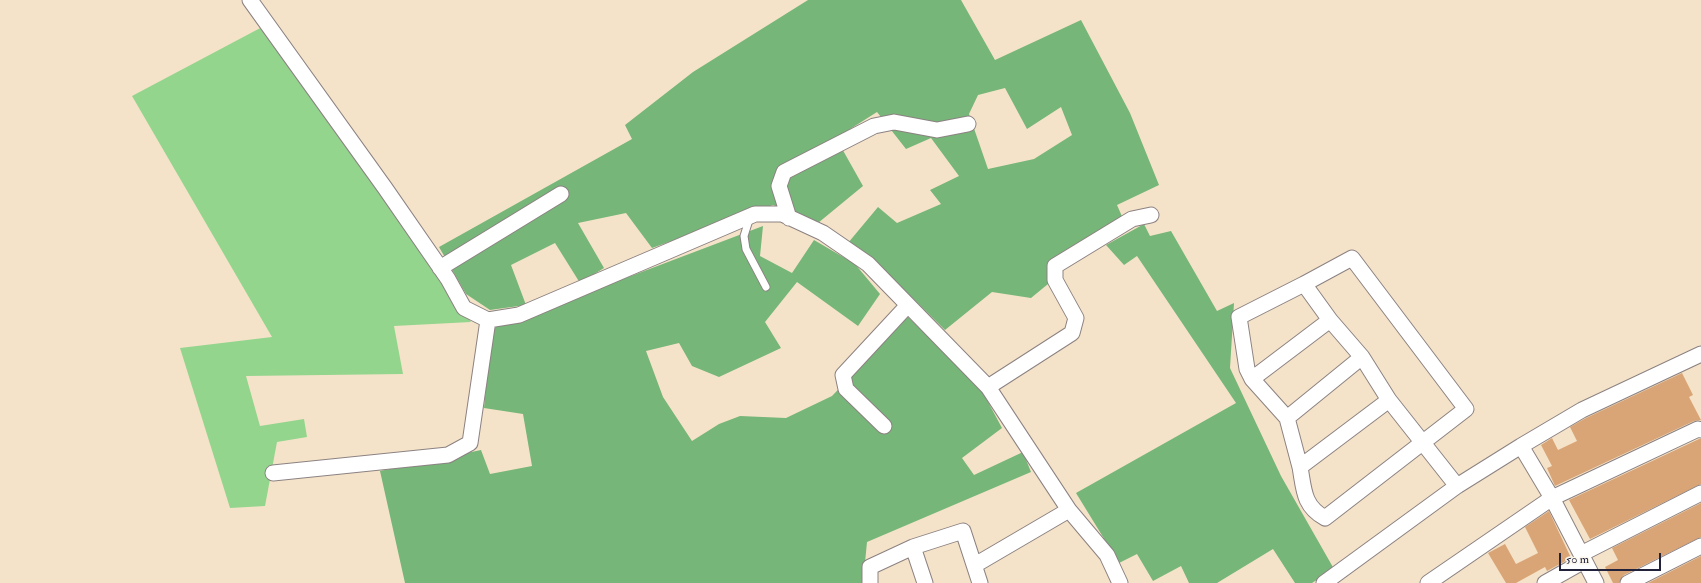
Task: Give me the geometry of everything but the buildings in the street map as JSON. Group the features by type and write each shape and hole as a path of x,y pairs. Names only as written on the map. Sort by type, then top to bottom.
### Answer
{"street":[{"path":"250,0 380,181 440,268 464,308 488,320 519,315 755,214 782,214 823,233 868,264 988,386 1069,510 1107,555 1120,583"},
{"path":"789,218 779,186 784,172 874,126 894,122 936,130 968,124"},
{"path":"440,268 561,194"},
{"path":"988,386 1072,333 1076,318 1055,280 1055,266 1132,219 1151,215"},
{"path":"1352,258 1466,409 1325,518 1318,515 1306,500 1300,467 1287,418 1252,379 1247,369 1240,317 1304,284 1352,258"},
{"path":"1304,284 1330,320 1362,357 1389,400 1457,486"},
{"path":"884,426 846,389 843,375 908,305"},
{"path":"273,472 448,455 470,443 488,320"},
{"path":"1252,379 1330,320"},
{"path":"1324,583 1457,486 1521,446 1582,410 1701,354"},
{"path":"1287,418 1362,357"},
{"path":"1300,467 1389,400"},
{"path":"1428,583 1552,498 1698,429 1701,430"},
{"path":"1521,446 1552,498 1596,583"},
{"path":"1546,583 1583,557 1701,493"},
{"path":"975,565 1069,510"},
{"path":"870,583 870,567 914,547 963,531 980,583"},
{"path":"1628,583 1701,546"},
{"path":"914,547 925,583"}],"lane":[{"path":"750,217 744,236 746,249 766,287"}],"green space":[{"path":"808,0 961,0 995,60 1081,20 1130,113 1159,185 1117,205 1124,221 1049,268 1048,284 1031,298 992,292 945,330 883,269 848,243 878,207 897,223 941,204 930,190 959,176 931,138 906,149 877,112 836,138 863,186 818,223 773,205 652,248 626,213 578,223 604,268 580,283 555,243 511,265 526,305 490,310 466,294 439,247 632,139 625,125 693,72","holes":["1005,88 1027,129 1061,107 1072,135 1034,159 988,169 969,114 978,95"]},
{"path":"264,26 471,322 394,326 403,374 246,376 260,426 304,419 307,437 277,442 265,506 230,508 180,348 272,337 132,96"},
{"path":"1144,224 1150,236 1171,231 1217,311 1234,303 1230,368 1281,476 1334,569 1312,583 1295,583 1273,549 1217,583 1189,583 1181,566 1153,581 1137,554 1119,563 1076,493 1236,403 1137,256 1124,265 1106,245"},
{"path":"763,226 760,256 792,273 814,240 855,264 880,294 858,326 797,282 765,322 781,348 719,377 692,366 679,343 646,351 663,397 692,441 719,424 740,416 786,418 832,396 908,317 980,387 1002,428 962,458 974,475 1023,452 1031,472 867,542 863,583 405,583 380,471 481,450 490,474 532,466 523,414 484,408 491,329"}]}
